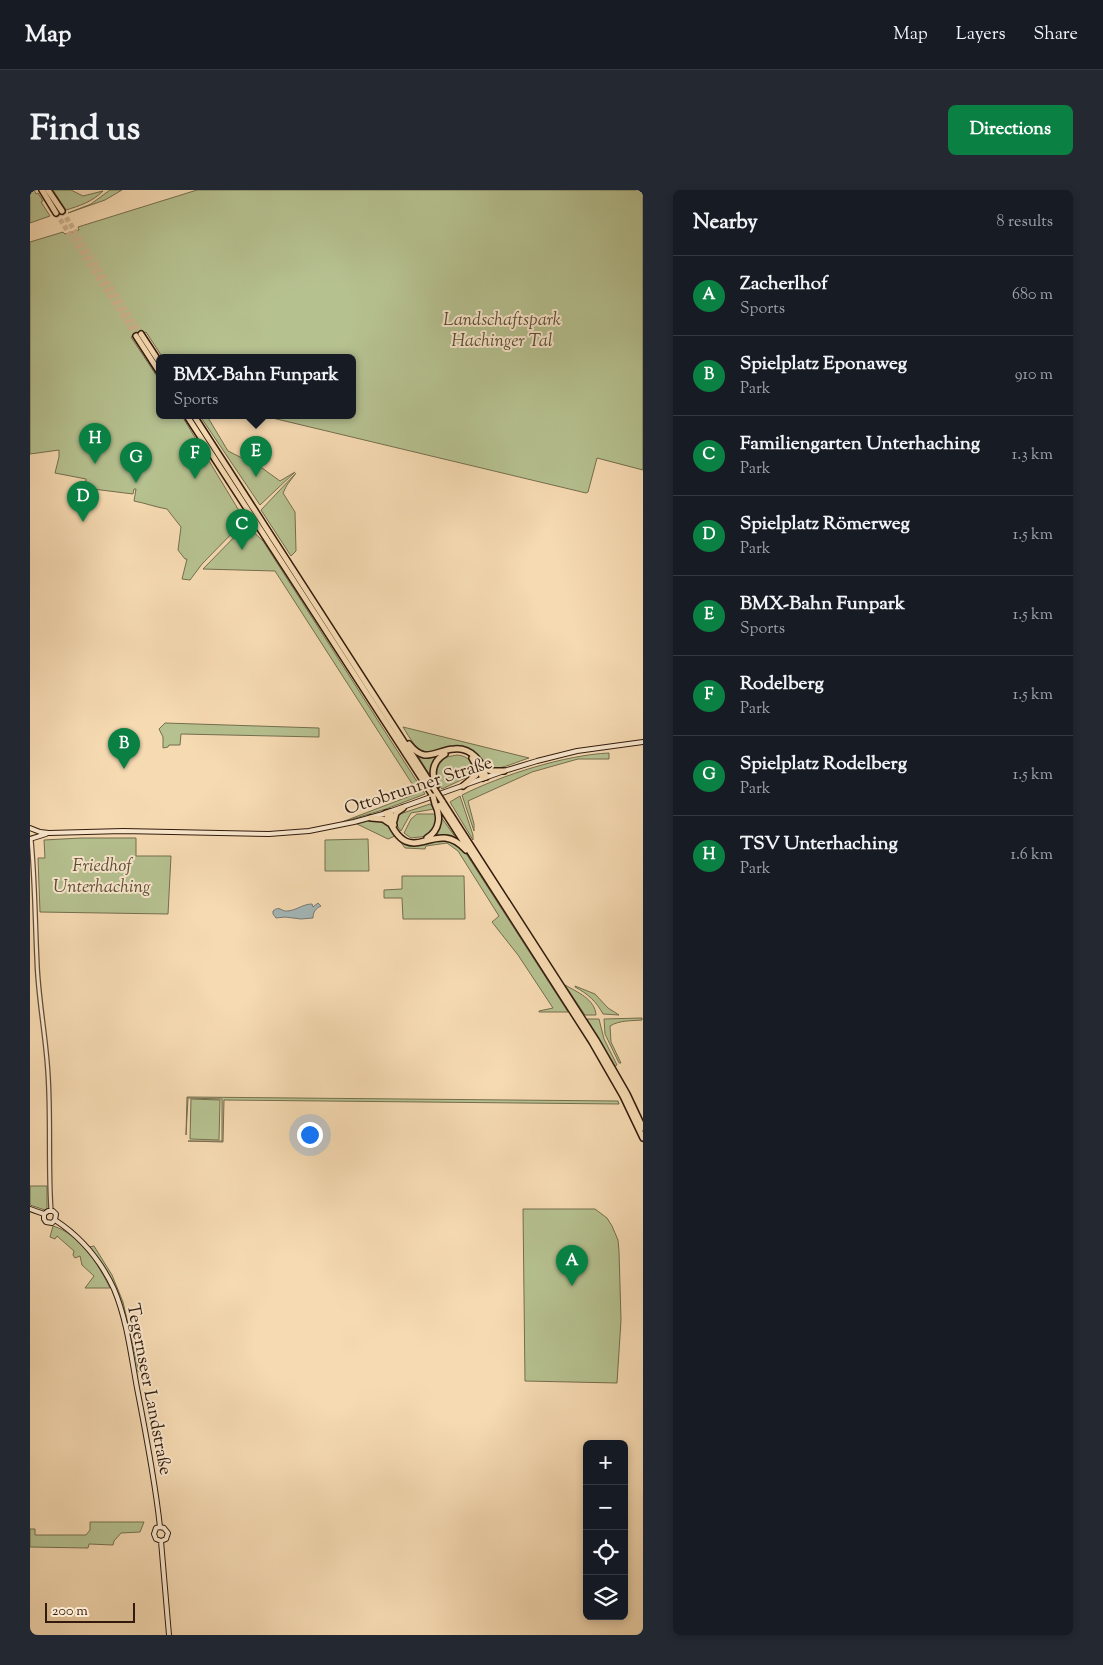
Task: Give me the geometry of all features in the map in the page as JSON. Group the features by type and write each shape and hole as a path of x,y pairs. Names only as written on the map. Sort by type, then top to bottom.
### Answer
{"highway":[{"path":"42,190 59,212 48,190"},
{"path":"156,358 139,335 156,366"},
{"path":"190,419 251,509"},
{"path":"196,419 257,519 433,788"},
{"path":"257,519 433,788 478,864 614,1070 643,1128"},
{"path":"388,718 416,752 429,755 460,749 474,755 483,768 484,778"},
{"path":"484,778 475,762 466,754 458,752 449,753 440,757 434,769 433,796 441,802 577,1014"},
{"path":"464,786 476,775 475,762"},
{"path":"483,768 491,771 504,770"},
{"path":"372,818 383,819 392,824 398,833 407,840 420,840 428,838 436,830 441,802"},
{"path":"392,824 396,813 403,808"},
{"path":"388,812 398,836 410,843 448,837 463,847 478,864"},
{"path":"581,1020 643,1138"}],"main road":[{"name":"Ottobrunner Straße","path":"32,829 49,833 123,831 269,834 309,831 372,818 504,770 567,753 643,742"},
{"name":"Ottobrunner Straße","path":"32,829 36,833 32,838"},
{"name":"Ottobrunner Straße","path":"32,838 49,833"},
{"name":"Tegernseer Landstraße","path":"30,1209 44,1214 46,1222 52,1223 55,1220 74,1234 90,1251 108,1277 117,1298 126,1328 133,1364 160,1527"},
{"path":"44,1214 46,1211 51,1210 56,1214 55,1220"},
{"name":"Tegernseer Landstraße","path":"160,1527 156,1528 154,1534 156,1539 161,1541"},
{"name":"Tegernseer Landstraße","path":"160,1527 164,1528 168,1533 167,1538 161,1541"},
{"name":"Tegernseer Landstraße","path":"161,1541 169,1635"}],"street":[{"path":"32,838 36,894 37,963 48,1073 51,1210"}],"green space":[{"path":"30,190 34,190 36,194 38,193 43,201 41,202 50,216 30,223"},
{"path":"53,190 71,190 83,196 103,191 90,201 66,210"},
{"path":"110,190 122,190 105,200 68,213 91,204"},
{"name":"Landschaftspark Hachinger Tal","path":"197,190 643,190 643,470 597,458 588,492 586,493 277,419 356,419 356,354 160,354 146,332 131,337 156,375 156,419 184,419 244,521 202,564 190,580 182,579 187,559 178,550 181,527 167,509 134,501 136,489 134,489 133,494 85,488 86,479 55,473 59,450 30,454 30,242 63,232 65,234 79,230 78,227"},
{"path":"202,419 209,419 228,451 262,468 280,481 295,472 260,505"},
{"path":"296,473 283,493 295,512 296,551 291,556 261,510"},
{"path":"246,525 263,541 425,794 386,809 342,822 418,793 275,571 203,569"},
{"path":"165,723 319,728 319,737 181,734 180,745 169,745 163,748 163,737 159,729"},
{"path":"403,727 529,758 501,768 492,769 484,766 469,749 432,752 421,750"},
{"path":"416,753 429,757 439,756 431,777"},
{"path":"609,753 609,759 578,759 532,772 468,801 474,831 462,795 514,773 534,767 573,758"},
{"path":"457,755 465,757 470,761 474,774 442,789 439,786 437,777 439,764 445,758"},
{"path":"460,796 473,835 473,840 450,802"},
{"path":"430,804 434,809 411,813 401,831 396,822 400,814"},
{"path":"417,814 436,814 435,825 428,836 411,838 404,833 411,819"},
{"path":"441,817 456,838 450,835 435,835 440,828"},
{"path":"372,820 386,824 395,836 388,839 357,824"},
{"name":"Friedhof Unterhaching","path":"136,838 136,856 171,856 168,914 40,912 38,858 45,858 44,840"},
{"path":"443,838 462,848 568,1012 539,1012 553,1008 518,955 492,922 499,916 458,851 447,843 426,846 425,849 405,848 399,840 406,842"},
{"path":"368,839 369,871 325,871 325,840"},
{"path":"402,876 464,876 465,919 403,919 402,898 384,898 384,890 402,889"},
{"path":"565,985 589,1000 595,1009 596,1015 585,1015"},
{"path":"575,986 595,994 608,1008 619,1015 603,1014 591,998"},
{"path":"642,1018 642,1020 622,1022 610,1026 611,1042 621,1063 619,1063 605,1034 604,1019"},
{"path":"587,1019 599,1019 604,1039 617,1065 615,1066"},
{"path":"187,1097 618,1101 619,1104 224,1100 223,1142 188,1141 222,1141 222,1099 188,1098 186,1135"},
{"path":"191,1099 220,1100 219,1140 190,1139"},
{"path":"30,1186 47,1186 47,1209 30,1205"},
{"path":"523,1209 595,1209 607,1218 612,1226 618,1240 619,1251 621,1320 617,1383 525,1381"},
{"path":"53,1226 63,1230 80,1243 100,1269 110,1288 85,1288 94,1276 82,1265 80,1256 75,1258 73,1255 74,1251 57,1236 55,1239 50,1237"},
{"path":"94,1246 112,1275 123,1302 139,1372 135,1369 119,1297 89,1247"},
{"path":"90,1522 144,1522 140,1532 121,1533 113,1545 89,1544 88,1548 30,1547 30,1529 35,1529 35,1535 86,1535 90,1530"}],"shaded area":[{"path":"318,903 321,906 315,910 313,918 276,918 273,914 273,911 277,909 288,911 309,904 312,904 313,907"}],"tunnel":[{"path":"62,211 141,334"},
{"path":"56,213 136,336"}],"place":[{"name":"TSV Unterhaching","path":"95,464"},
{"name":"BMX-Bahn Funpark","path":"256,477"},
{"name":"Rodelberg","path":"195,479"},
{"name":"Spielplatz Rodelberg","path":"136,483"},
{"name":"Spielplatz Römerweg","path":"83,522"},
{"name":"Familiengarten Unterhaching","path":"242,550"},
{"name":"Spielplatz Eponaweg","path":"124,769"},
{"name":"Zacherlhof","path":"572,1286"}]}
